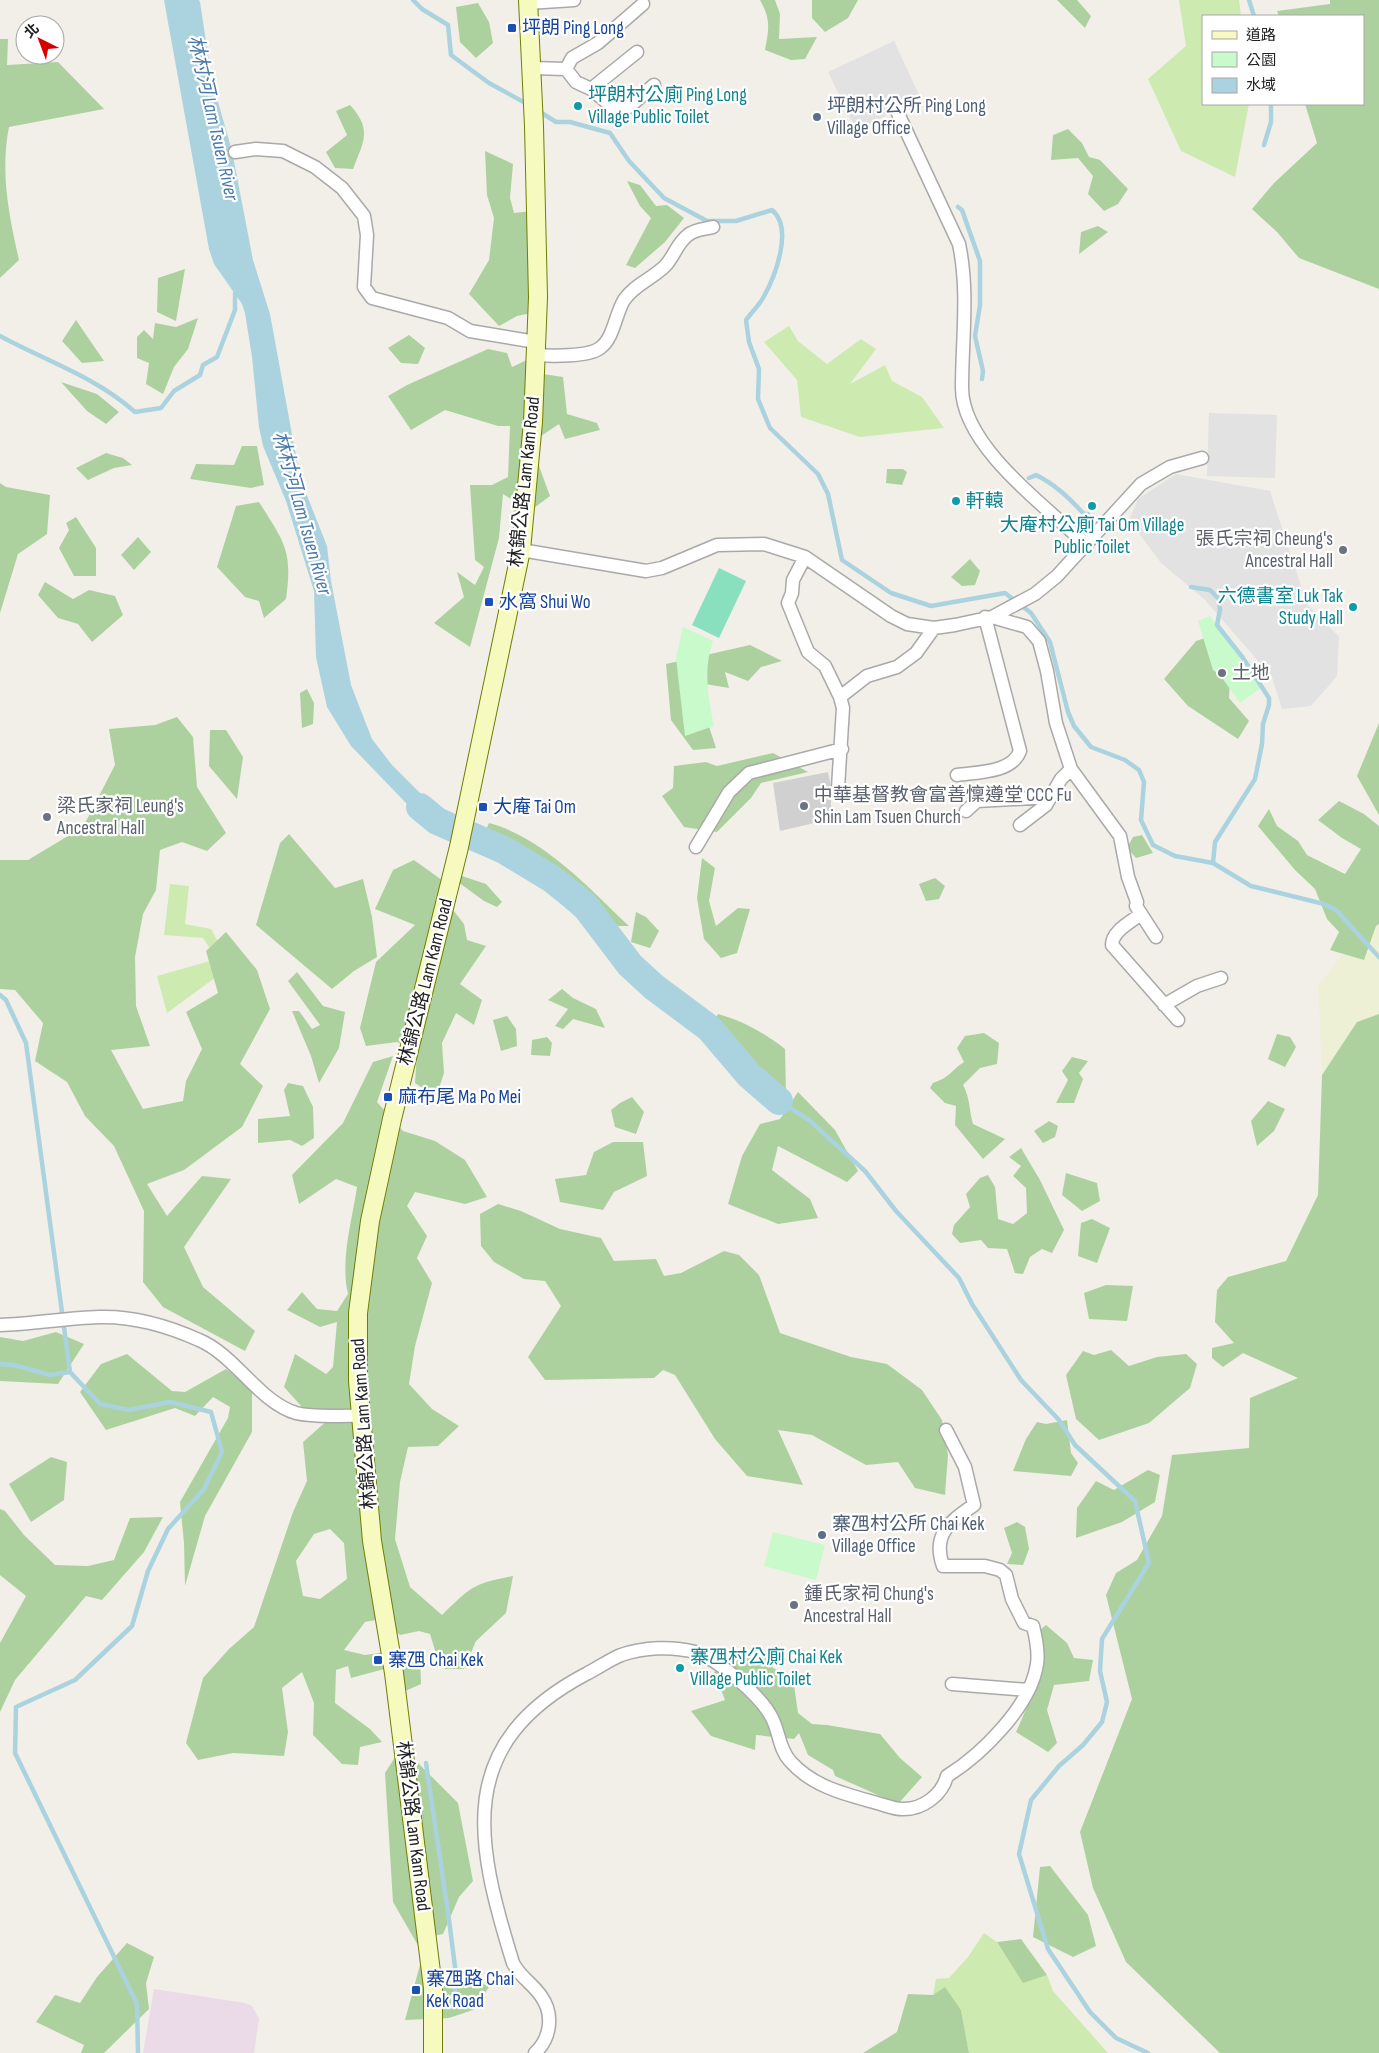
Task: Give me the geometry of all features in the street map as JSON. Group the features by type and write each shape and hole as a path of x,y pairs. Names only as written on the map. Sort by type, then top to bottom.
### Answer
{"main road":[{"name":"林錦公路 Lam Kam Road","path":"433,2053 433,1988 394,1673 372,1542 360,1416 358,1313 370,1221 392,1119 459,847 520,550 533,422 538,297 534,126 528,2"}],"street":[{"path":"528,2 574,0"},
{"path":"566,69 572,58 598,43 643,4"},
{"path":"591,89 638,52"},
{"path":"531,68 566,69"},
{"path":"566,69 576,82 591,89 611,107 622,110 629,107 654,85"},
{"path":"896,107 960,244 964,266 962,389 966,409 973,427 981,443 998,462 1087,545"},
{"path":"235,152 256,149 283,151 332,178 349,195 360,210 366,225 364,287 372,298 448,318 470,331 536,349 570,354 601,348 610,336 624,300 637,286 654,276 667,264 676,247 688,234 713,227"},
{"path":"520,550 646,571 662,568 700,552 725,545 764,544 805,557 891,616 907,624 934,628 989,617 1008,610 1035,594 1057,576 1087,545 1141,484 1170,467 1202,458"},
{"path":"805,557 793,580 792,593 788,602 808,652 825,666 840,697 843,708 842,749 838,788"},
{"path":"989,617 1027,627 1040,640 1048,671 1056,723 1071,769 1120,836 1128,877 1137,902 1136,906 1156,937"},
{"path":"957,775 1008,766 1017,758 1020,751 989,617"},
{"path":"840,697 867,676 897,667 916,653 934,628"},
{"path":"696,847 729,792 750,773 842,749"},
{"path":"1020,825 1035,815 1051,797 1061,779 1071,769"},
{"path":"966,811 977,801 1051,797"},
{"path":"1141,914 1116,933 1112,940 1112,945 1178,1020"},
{"path":"1164,1005 1196,986 1221,978"},
{"path":"0,1325 100,1317 148,1323 200,1340 216,1350 273,1400 294,1412 305,1415 360,1416"},
{"path":"535,2053 547,2035 549,2015 542,1996 522,1977 513,1962 485,1849 483,1811 487,1785 496,1758 510,1733 552,1694 620,1655 647,1649 673,1649 696,1653 741,1680 772,1717 778,1738 789,1760 812,1780 832,1791 903,1810 922,1807 944,1787 947,1776 964,1766 1006,1724 1028,1690 1037,1657 1033,1626 1024,1623 1012,1599 1006,1575 993,1567 943,1566 938,1554 939,1541 944,1530 974,1505 965,1467 946,1430"},
{"path":"952,1684 1028,1690"}],"shaded area":[{"path":"894,41 921,99 856,130 828,72"},
{"path":"1209,413 1277,415 1275,478 1207,476"},
{"path":"1176,474 1270,491 1307,604 1339,637 1337,676 1311,706 1282,709 1272,677 1205,600 1161,563 1129,520 1138,499"},
{"name":"中華基督教會富善懍遵堂 CCC Fu Shin Lam Tsuen Church","path":"828,772 831,787 831,819 780,831 773,783"},
{"path":"154,1989 245,2003 252,2006 259,2019 254,2053 143,2053"}],"green space":[{"path":"760,0 775,0 780,14 779,39 817,37 805,59 791,60 765,50 768,24 766,13"},
{"path":"812,0 858,0 848,18 825,32 812,18"},
{"path":"1057,0 1077,0 1091,16 1085,28"},
{"path":"1179,0 1239,0 1241,15 1202,15 1202,105 1249,105 1235,177 1181,151 1148,79 1186,46"},
{"path":"1330,0 1379,0 1379,289 1299,258 1277,232 1252,209 1274,183 1317,143 1305,105 1364,105 1364,15 1279,15 1277,11 1330,4"},
{"path":"478,3 489,22 493,43 476,58 460,42 456,7"},
{"path":"0,39 8,39 7,65 61,65 104,109 9,127 5,161 7,194 19,260 0,278"},
{"path":"350,105 362,122 364,129 363,143 353,169 335,168 326,152 347,135 336,111"},
{"path":"1068,129 1082,143 1089,157 1100,160 1128,189 1118,204 1104,211 1088,194 1093,176 1078,158 1051,160 1053,135"},
{"path":"485,151 513,164 510,198 514,213 531,211 532,313 517,316 499,326 469,294 489,260 494,218 487,195"},
{"path":"627,181 640,185 656,206 667,205 684,218 665,242 635,268 626,265 651,218 640,206"},
{"path":"1098,226 1108,232 1079,254 1081,232"},
{"path":"185,269 176,321 157,312 158,278"},
{"path":"198,318 188,349 174,367 163,394 146,384 149,363 137,358 137,337 144,330 153,339 155,323 176,327"},
{"path":"76,320 104,361 82,363 62,341"},
{"path":"789,326 798,341 827,364 861,339 876,349 850,384 885,365 892,381 922,397 944,428 860,437 801,417 797,380 764,342"},
{"path":"409,335 425,348 418,364 401,363 388,348"},
{"path":"488,349 507,353 512,367 529,359 543,374 563,377 567,414 597,423 600,430 565,439 559,424 541,436 536,458 550,496 534,508 519,504 503,494 499,538 470,647 434,623 464,597 457,572 475,585 484,567 475,560 470,485 492,485 508,477 510,426 498,426 445,410 411,430 388,396 407,385"},
{"path":"61,382 97,394 119,412 106,424 87,411"},
{"path":"242,446 257,446 264,485 251,488 190,479 196,464 234,465"},
{"path":"106,453 123,458 132,465 114,468 88,480 76,468"},
{"path":"887,469 903,469 907,472 902,485 886,483"},
{"path":"0,483 6,487 50,495 47,534 18,554 0,613"},
{"path":"259,502 280,537 287,557 288,569 286,599 264,618 259,601 245,597 217,567 236,506"},
{"path":"76,517 96,548 96,576 74,576 59,548 69,530 66,523"},
{"path":"138,537 151,552 134,570 121,555"},
{"path":"970,559 980,571 975,585 962,586 951,577"},
{"path":"719,568 746,581 719,638 692,625"},
{"path":"45,582 73,599 89,590 115,596 123,615 92,642 78,624 58,618 38,595"},
{"path":"1210,616 1261,688 1240,703 1220,675 1213,670 1198,621"},
{"path":"683,627 713,641 707,673 708,694 714,726 685,736 676,658"},
{"path":"1208,637 1231,663 1229,698 1249,721 1238,739 1188,706 1164,679 1196,641"},
{"path":"750,645 782,661 761,667 748,681 725,672 729,688 699,683 701,702 716,748 693,750 671,720 666,664"},
{"path":"307,689 314,703 313,724 302,728 300,693"},
{"path":"177,717 193,737 197,787 226,833 207,851 182,842 160,850 156,890 143,914 135,957 136,1006 150,1046 111,1050 143,1109 183,1101 186,1081 202,1049 186,1012 218,993 206,951 226,932 257,970 270,1009 240,1064 263,1086 242,1127 184,1170 147,1184 167,1216 202,1176 231,1179 184,1247 203,1287 255,1331 245,1351 163,1307 143,1282 144,1211 114,1146 85,1116 67,1082 35,1061 43,1023 15,990 0,989 0,860 28,860 83,827 115,765 109,729 155,725"},
{"path":"1379,723 1379,815 1357,776"},
{"path":"210,730 226,730 243,757 237,799 209,766"},
{"path":"773,753 808,772 761,783 751,798 717,832 684,827 662,796 673,788 674,766 706,762 717,766"},
{"path":"1339,801 1364,814 1379,826 1379,924 1376,926 1364,960 1330,950 1339,932 1327,919 1315,889 1295,870 1258,826 1269,809 1277,826 1298,841 1307,855 1345,874 1361,849 1342,838 1318,820"},
{"path":"489,823 509,830 547,852 582,881 629,926 613,926 593,900 485,832"},
{"path":"289,834 335,888 363,879 372,917 377,957 354,971 332,989 256,925 280,843"},
{"path":"1142,835 1153,853 1136,858 1127,848 1133,837"},
{"path":"702,858 715,868 709,901 716,926 738,908 750,909 737,953 721,958 704,939 697,898"},
{"path":"414,860 446,883 453,910 464,924 467,940 486,946 460,984 482,1000 474,1025 456,1013 442,1043 444,1073 436,1097 415,1083 417,1051 397,1042 366,1046 360,1028 376,962 415,925 375,909 393,870"},
{"path":"459,875 486,884 502,902 497,907 484,901 458,882"},
{"path":"935,878 945,886 939,899 926,901 919,884"},
{"path":"170,884 189,886 185,924 211,929 231,966 167,1013 157,976 217,959 203,938 164,935"},
{"path":"1379,908 1379,1014 1357,1022 1322,1075 1318,986"},
{"path":"636,912 646,917 659,931 650,948 631,942"},
{"path":"297,972 323,1006 345,1012 339,1048 319,1083 311,1056 292,1011 299,1011 312,1029 320,1025 288,981"},
{"path":"562,989 573,998 596,1009 605,1028 573,1019 563,1029 555,1026 568,1009 548,1000"},
{"path":"718,1014 753,1028 785,1049 786,1092 764,1071 731,1047 713,1023"},
{"path":"1379,1014 1379,2053 1220,2053 1126,1962 1093,1888 1080,1832 1132,1699 1106,1595 1116,1573 1137,1560 1162,1516 1172,1455 1249,1448 1250,1398 1298,1378 1243,1353 1223,1367 1212,1358 1212,1348 1234,1343 1215,1322 1217,1290 1228,1277 1286,1261 1318,1195 1322,1075 1357,1022"},
{"path":"507,1016 516,1029 517,1046 501,1051 493,1020"},
{"path":"984,1033 999,1043 997,1064 980,1068 963,1085 973,1124 1005,1139 983,1159 955,1125 956,1106 945,1103 930,1088 933,1083 947,1076 964,1062 957,1048 965,1036"},
{"path":"1277,1034 1290,1037 1296,1047 1285,1067 1268,1059"},
{"path":"547,1037 552,1043 550,1056 531,1055 532,1040"},
{"path":"393,1056 377,1102 403,1131 435,1141 465,1160 487,1197 465,1204 415,1192 407,1206 427,1236 417,1258 432,1283 415,1346 409,1384 432,1409 459,1426 438,1446 408,1447 400,1482 395,1539 410,1587 442,1615 466,1592 480,1584 513,1576 506,1613 476,1641 464,1669 445,1669 438,1660 430,1634 419,1631 400,1635 381,1619 365,1622 344,1650 365,1655 400,1650 420,1654 421,1684 403,1692 388,1668 351,1678 348,1666 336,1670 335,1703 370,1729 382,1742 360,1747 358,1765 342,1764 313,1735 314,1703 302,1672 282,1688 288,1732 284,1756 233,1753 198,1760 186,1743 203,1678 229,1649 254,1627 293,1512 307,1481 303,1442 329,1419 302,1407 284,1387 295,1354 326,1374 333,1367 337,1322 320,1327 287,1310 302,1292 317,1309 337,1311 348,1294 345,1268 346,1254 357,1187 336,1179 299,1204 292,1175 343,1123 373,1062","holes":["330,1529 344,1543 347,1579 320,1599 303,1596 296,1561 314,1534"]},
{"path":"1072,1057 1088,1061 1079,1073 1083,1079 1074,1103 1056,1103 1068,1080 1062,1071"},
{"path":"288,1083 303,1086 313,1107 314,1138 302,1146 290,1140 258,1143 258,1119 290,1116 284,1090"},
{"path":"798,1092 835,1130 858,1171 847,1182 778,1146 772,1170 810,1199 818,1218 778,1224 728,1204 742,1156 760,1124 780,1119"},
{"path":"632,1097 644,1112 636,1134 615,1127 611,1110"},
{"path":"1268,1101 1285,1109 1274,1131 1257,1146 1251,1121"},
{"path":"1049,1121 1058,1126 1055,1137 1043,1143 1034,1131"},
{"path":"613,1142 643,1142 647,1176 614,1192 603,1210 560,1202 555,1179 586,1175 594,1152"},
{"path":"1021,1148 1040,1180 1064,1230 1052,1253 1042,1249 1030,1257 1023,1274 1015,1273 1007,1249 988,1248 981,1240 960,1243 952,1234 954,1225 970,1207 966,1194 980,1178 988,1175 995,1187 998,1219 1013,1224 1027,1213 1026,1188 1013,1176 1021,1166 1009,1157"},
{"path":"1066,1173 1097,1183 1100,1201 1082,1211 1062,1195"},
{"path":"498,1204 521,1211 560,1229 601,1238 614,1261 656,1259 664,1276 681,1273 724,1251 739,1255 759,1275 780,1333 851,1357 887,1364 922,1390 942,1420 948,1455 945,1495 915,1488 898,1462 866,1465 812,1435 778,1430 803,1485 747,1476 715,1439 675,1375 663,1370 654,1378 545,1380 528,1357 561,1306 545,1281 524,1279 494,1262 481,1246 480,1214"},
{"path":"1092,1219 1110,1228 1097,1263 1078,1256 1081,1223"},
{"path":"1106,1285 1133,1286 1127,1321 1089,1319 1084,1293"},
{"path":"56,1332 84,1344 58,1384 0,1381 0,1337 23,1341"},
{"path":"1111,1350 1129,1366 1157,1357 1186,1354 1197,1364 1190,1388 1149,1423 1099,1440 1076,1419 1066,1375 1083,1351 1094,1355"},
{"path":"127,1354 172,1391 185,1392 226,1369 252,1388 252,1432 205,1516 185,1586 184,1543 180,1502 228,1418 230,1407 213,1397 195,1416 175,1408 106,1430 80,1392 101,1364"},
{"path":"1067,1420 1071,1453 1078,1463 1071,1476 1013,1471 1026,1439 1037,1422 1046,1424"},
{"path":"51,1457 67,1462 64,1500 31,1522 9,1484"},
{"path":"1148,1470 1160,1475 1155,1502 1122,1522 1076,1538 1077,1508 1096,1481 1114,1490"},
{"path":"0,1509 5,1511 24,1535 55,1565 88,1566 114,1560 130,1518 163,1517 144,1552 102,1600 86,1596 15,1680 0,1712 0,1643 26,1596 0,1575"},
{"path":"1017,1522 1025,1527 1029,1549 1023,1565 1007,1564 1012,1553 1004,1528"},
{"path":"773,1532 825,1545 816,1580 764,1566"},
{"path":"1046,1625 1067,1643 1074,1658 1093,1660 1089,1681 1054,1685 1047,1710 1057,1743 1048,1752 1016,1732 1034,1691 1029,1639"},
{"path":"744,1653 768,1658 773,1668 793,1678 798,1713 812,1724 880,1734 900,1758 922,1777 898,1804 835,1776 833,1770 808,1755 799,1733 794,1739 756,1735 755,1750 711,1736 691,1711 725,1700 714,1672"},
{"path":"397,1754 410,1755 458,1803 473,1881 459,1897 443,1934 423,1938 437,1983 464,1972 489,1987 473,2010 449,2018 405,2020 423,1954 393,1902 385,1773"},
{"path":"1050,1866 1088,1915 1096,1946 1073,1957 1033,1937 1040,1867"},
{"path":"984,1933 997,1942 1023,1982 1047,1975 1053,1991 1108,2053 969,2053 961,2010 933,1995 936,1979 949,1978 968,1957"},
{"path":"1021,1939 1047,1975 1023,1983 997,1942"},
{"path":"127,1943 154,1957 146,1983 149,2009 104,2053 81,2053 84,2045 36,2022 55,1995 80,2003 97,1977"},
{"path":"945,1987 961,2010 969,2053 863,2053 897,2032 908,1994 933,1995"}],"water":[{"path":"164,0 199,0 200,2 212,81 232,151 253,260 270,314 300,478 327,546 331,581 351,685 372,739 392,765 444,817 450,827 445,834 433,831 351,746 327,707 316,657 314,591 286,501 263,446 245,313 242,304 214,264 209,249"}],"waterway":[{"path":"413,0 422,9 448,25 451,55 489,83 529,105"},
{"path":"1249,0 1254,15"},
{"path":"1264,145 1271,122 1271,105"},
{"path":"537,110 556,122 570,122 610,133 629,161 664,198 707,221 736,221 772,210 778,218 782,228 782,240 777,266 763,298 746,320 749,342 759,369 758,399 770,428 818,474 828,494 842,560 891,593 931,606 1005,593 1031,613 1050,642 1068,712 1074,726 1091,747 1125,760 1139,770 1144,782 1141,820 1153,845 1175,856 1213,863 1251,886 1324,904 1336,910 1379,957"},
{"path":"958,207 962,210 980,261 980,305 975,336 983,371 982,379"},
{"path":"0,336 87,379 135,412 161,408 174,391 200,375 203,365 217,357 235,310 235,293 237,288"},
{"path":"1029,478 1036,475 1050,483 1084,514 1088,514"},
{"path":"1191,587 1210,590 1219,599 1220,610 1217,625 1243,658 1269,698 1255,779 1215,842 1213,863"},
{"name":"林村河 Lam Tsuen River","path":"420,807 437,821 504,850 552,879 572,895 586,907 630,965 654,987 709,1028 749,1075 779,1101"},
{"path":"0,995 6,1000 26,1043 70,1372 100,1404 129,1410 170,1402 211,1412 222,1452 204,1489 168,1529 148,1571 132,1626 75,1680 16,1707 15,1753 137,2004 138,2053"},
{"path":"779,1101 809,1120 865,1171 896,1211 959,1278 972,1304 1021,1380 1059,1420 1075,1445 1135,1501 1149,1563 1102,1639 1100,1671 1107,1702 1102,1722 1083,1745 1059,1766 1031,1800 1019,1854 1048,1949 1090,2012 1116,2038 1148,2053"},
{"path":"0,1364 14,1365 50,1375 70,1372"},
{"path":"426,1763 455,1967 455,1998"}],"place":[{"name":"坪朗 Ping Long","path":"512,28"},
{"name":"坪朗村公廁 Ping Long Village Public Toilet","path":"578,106"},
{"name":"坪朗村公所 Ping Long Village Office","path":"817,117"},
{"name":"軒轅","path":"956,501"},
{"name":"大庵村公廁 Tai Om Village Public Toilet","path":"1092,506"},
{"name":"張氏宗祠 Cheung's Ancestral Hall","path":"1343,550"},
{"name":"水窩 Shui Wo","path":"489,602"},
{"name":"六德書室 Luk Tak Study Hall","path":"1353,607"},
{"name":"土地","path":"1222,673"},
{"name":"中華基督教會富善懍遵堂 CCC Fu Shin Lam Tsuen Church","path":"804,806"},
{"name":"大庵 Tai Om","path":"483,807"},
{"name":"梁氏家祠 Leung's Ancestral Hall","path":"47,817"},
{"name":"麻布尾 Ma Po Mei","path":"388,1097"},
{"name":"寨乪村公所 Chai Kek Village Office","path":"822,1535"},
{"name":"鍾氏家祠 Chung's Ancestral Hall","path":"794,1605"},
{"name":"寨乪 Chai Kek","path":"378,1660"},
{"name":"寨乪村公廁 Chai Kek Village Public Toilet","path":"680,1668"},
{"name":"寨乪路 Chai Kek Road","path":"416,1990"}]}
